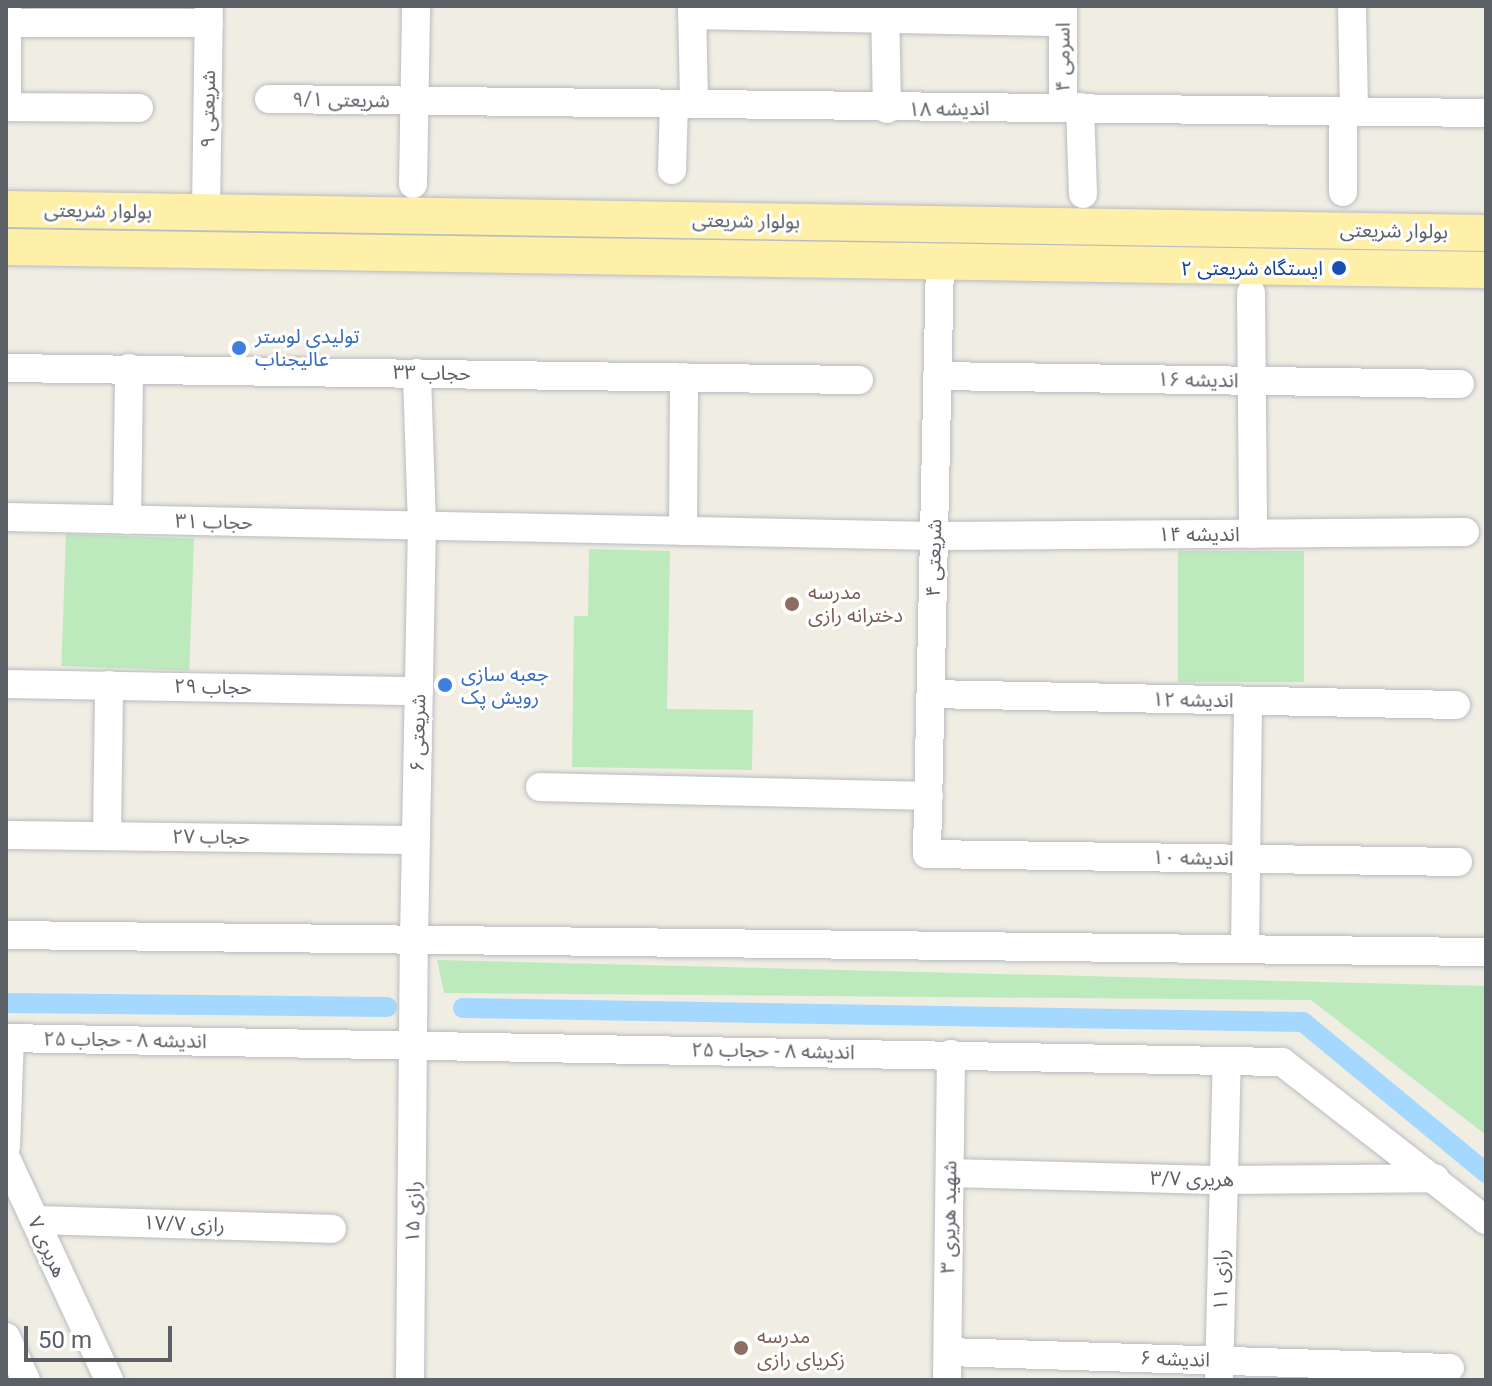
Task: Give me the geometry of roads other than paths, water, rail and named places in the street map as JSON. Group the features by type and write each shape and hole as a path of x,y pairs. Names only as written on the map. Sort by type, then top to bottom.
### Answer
{"main road":[{"name":"بولوار شریعتی","path":"6,209 1484,231"},
{"name":"بولوار شریعتی","path":"6,247 1485,271"}],"street":[{"path":"7,6 7,107 139,108"},
{"path":"413,184 416,6"},
{"path":"1343,192 1352,6"},
{"path":"672,170 684,104 692,11 1063,14"},
{"path":"886,12 887,109"},
{"name":"اسرمی ۴","path":"1063,14 1083,194"},
{"path":"7,23 209,15"},
{"name":"شریعتی ۹","path":"206,213 209,15"},
{"name":"شریعتی ۹/۱","path":"269,99 414,101"},
{"name":"اندیشه ۱۸","path":"414,101 887,109 1072,107 1484,113"},
{"name":"شریعتی ۴","path":"927,854 940,262"},
{"path":"1251,293 1253,534"},
{"name":"حجاب ۳۳","path":"6,368 859,380"},
{"path":"127,520 129,368"},
{"name":"شریعتی ۶","path":"414,940 422,526 417,373"},
{"name":"اندیشه ۱۶","path":"937,376 1460,384"},
{"path":"683,531 684,377"},
{"name":"حجاب ۳۱","path":"6,517 683,531"},
{"name":"اندیشه ۱۴","path":"683,531 934,536 1465,532"},
{"name":"حجاب ۲۹","path":"6,684 419,691"},
{"path":"107,836 109,685"},
{"name":"اندیشه ۱۲","path":"931,694 1456,705"},
{"path":"1245,949 1248,701"},
{"path":"540,787 929,796"},
{"name":"حجاب ۲۷","path":"6,835 416,840"},
{"name":"اندیشه ۱۰","path":"927,854 1458,862"},
{"path":"6,935 1486,952"},
{"name":"رازی ۱۵","path":"410,1380 414,940"},
{"path":"6,1146 8,1038"},
{"name":"اندیشه ۸ - حجاب ۲۵","path":"8,1038 1282,1062 1486,1220"},
{"name":"شهید هریری ۳","path":"947,1380 951,1054"},
{"name":"رازی ۱۱","path":"1219,1370 1227,1061"},
{"name":"هریری ۷","path":"6,1158 109,1380"},
{"name":"هریری ۳/۷","path":"950,1173 1223,1180 1435,1178"},
{"name":"رازی ۱۷/۷","path":"35,1220 332,1229"},
{"path":"6,1337 26,1380"},
{"name":"اندیشه ۶","path":"948,1352 1219,1370 1450,1368"}],"waterway":[{"path":"6,1003 387,1007"},
{"path":"463,1008 1303,1022 1486,1173"}],"place":[{"name":"ایستگاه شریعتی ۲","path":"1339,268"},
{"name":"تولیدی لوستر عالیجناب","path":"239,348"},
{"name":"مدرسه دخترانه رازی","path":"792,604"},
{"name":"جعبه سازی رویش پک","path":"445,685"},
{"name":"مدرسه زکریای رازی","path":"741,1348"}]}
